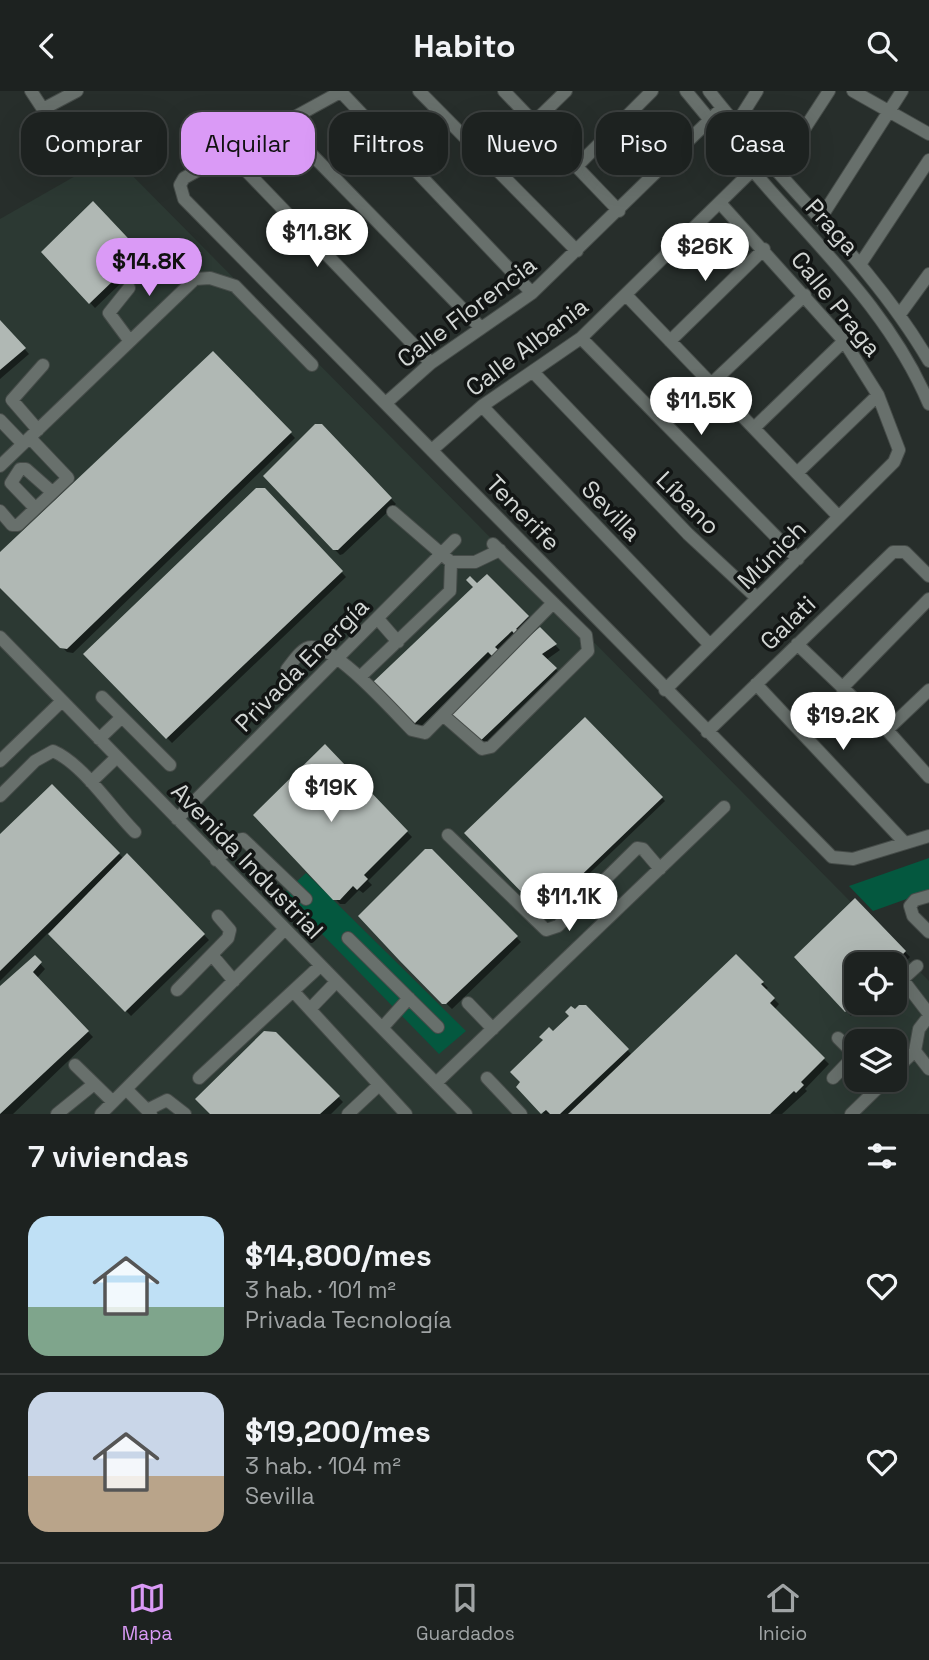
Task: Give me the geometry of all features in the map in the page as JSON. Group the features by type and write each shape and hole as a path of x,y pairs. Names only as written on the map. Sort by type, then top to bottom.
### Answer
{"street":[{"path":"31,91 45,112"},
{"path":"43,109 77,91"},
{"path":"303,112 341,91 532,293"},
{"path":"419,91 577,251"},
{"path":"504,91 524,112"},
{"path":"545,112 566,91"},
{"path":"582,161 652,91"},
{"name":"Praga","path":"687,91 706,116"},
{"name":"Praga","path":"709,91 726,112"},
{"path":"744,112 757,91"},
{"path":"809,122 829,91"},
{"path":"853,91 929,134"},
{"path":"820,219 902,91"},
{"name":"Calle Florencia","path":"719,112 722,108"},
{"name":"Calle Florencia","path":"387,402 430,363 532,293 706,127"},
{"path":"315,158 481,328"},
{"path":"861,263 929,160"},
{"path":"582,171 619,211"},
{"name":"Tenerife","path":"189,175 180,185 184,199 387,402 665,690 832,857 853,859 905,843"},
{"path":"250,175 430,363"},
{"name":"Calle Albania","path":"433,449 482,406 534,373 581,338 747,175"},
{"name":"Praga","path":"756,175 856,286 896,339 929,404"},
{"name":"Praga","path":"781,175 861,263 900,314 929,361"},
{"name":"Calle Praga","path":"720,203 844,341 878,395 898,445"},
{"path":"670,341 764,249"},
{"path":"900,314 929,274"},
{"path":"0,467 195,279 210,278 235,286 312,365"},
{"path":"129,340 108,313 130,288"},
{"path":"626,295 839,517"},
{"path":"712,383 804,295"},
{"path":"581,338 798,559"},
{"path":"755,427 844,341"},
{"path":"0,511 12,524 18,525 68,478 30,437 6,400 43,365"},
{"name":"Líbano","path":"534,373 688,534 757,598"},
{"path":"798,472 878,395"},
{"name":"Sevilla","path":"482,406 710,645"},
{"path":"0,420 30,437"},
{"name":"Múnich","path":"665,690 894,463 898,445"},
{"path":"35,509 11,483 20,469 26,469 52,492"},
{"path":"393,512 446,558 475,562 496,547 586,635 588,650 491,747 482,749 473,744 444,716"},
{"name":"Privada Energía","path":"177,819 378,619 446,558 455,540"},
{"name":"Galati","path":"707,731 893,552 902,551 929,576"},
{"path":"361,676 450,591 446,558"},
{"path":"842,688 929,599"},
{"path":"287,669 304,649 312,646 361,676 412,730 419,733 429,731 553,603"},
{"path":"378,619 398,642"},
{"name":"Avenida Industrial","path":"0,637 466,1114"},
{"path":"797,644 887,730 929,777"},
{"path":"756,684 905,843 929,836"},
{"path":"887,730 929,690"},
{"path":"103,697 170,765"},
{"path":"20,776 2,760 62,701"},
{"path":"99,739 122,717"},
{"path":"0,796 43,754 53,751 91,782 108,806 135,832"},
{"path":"91,782 117,757"},
{"path":"436,1083 724,807"},
{"path":"448,835 546,930 558,926 637,848 643,849 660,869"},
{"path":"216,860 238,840 243,839 306,899"},
{"path":"929,896 915,900 910,907 913,916 929,932"},
{"path":"177,990 230,933 218,916"},
{"path":"101,1114 284,930"},
{"path":"348,938 438,1027"},
{"path":"212,955 234,981"},
{"path":"199,1078 320,966"},
{"path":"907,975 917,966"},
{"path":"310,1009 336,982"},
{"path":"293,991 406,1114"},
{"path":"907,992 929,1015 919,1029 915,1051 907,1059"},
{"path":"382,1028 409,998"},
{"path":"468,1003 493,1029"},
{"path":"838,1038 844,1044"},
{"path":"915,1051 929,1069"},
{"path":"75,1065 113,1102"},
{"path":"833,1078 844,1067"},
{"path":"487,1078 517,1112"},
{"path":"57,1114 94,1084"},
{"path":"348,1114 379,1084"},
{"path":"126,1089 149,1112 167,1100 185,1114"},
{"path":"851,1114 872,1092"}],"shaded area":[{"path":"77,175 132,175 900,952 844,952 844,1015 907,1015 907,959 929,981 929,1114 0,1114 0,219"}],"green space":[{"path":"929,858 929,891 873,911 849,886"},
{"path":"306,873 466,1031 439,1054 283,894"}],"building":[{"path":"93,201 142,253 89,304 41,252"},
{"path":"0,320 26,348 0,370"},
{"path":"213,351 292,432 67,649 60,648 0,588 0,552"},
{"path":"315,424 322,424 392,498 338,550 333,550 263,476"},
{"path":"256,488 265,488 343,571 166,739 83,654"},
{"path":"487,574 529,616 516,629 528,637 540,627 557,644 542,654 557,668 476,745 446,714 499,663 488,652 412,726 371,684 473,587 466,580 470,576 477,583","holes":["512,631 521,642 506,657 495,647"]},
{"path":"585,717 663,797 542,913 464,833"},
{"path":"325,744 408,831 364,875 368,879 357,890 353,886 340,900 333,900 253,815"},
{"path":"52,784 120,853 0,971 0,834"},
{"path":"425,849 432,849 518,936 446,1004 442,1004 358,916"},
{"path":"127,853 205,934 125,1012 48,934"},
{"path":"855,898 906,951 844,952 844,1011 794,957"},
{"path":"736,954 764,982 761,984 775,998 770,1003 825,1058 801,1082 804,1085 796,1093 794,1091 770,1114 568,1114"},
{"path":"35,955 42,962 33,972 89,1031 0,1114 0,986"},
{"path":"579,1005 586,1005 629,1049 560,1114 550,1114 546,1110 541,1114 516,1087 520,1082 510,1072 543,1040 539,1037 549,1027 553,1031 569,1016 565,1012 571,1006 575,1009"},
{"path":"264,1031 276,1032 340,1096 320,1114 210,1114 195,1099"}]}
